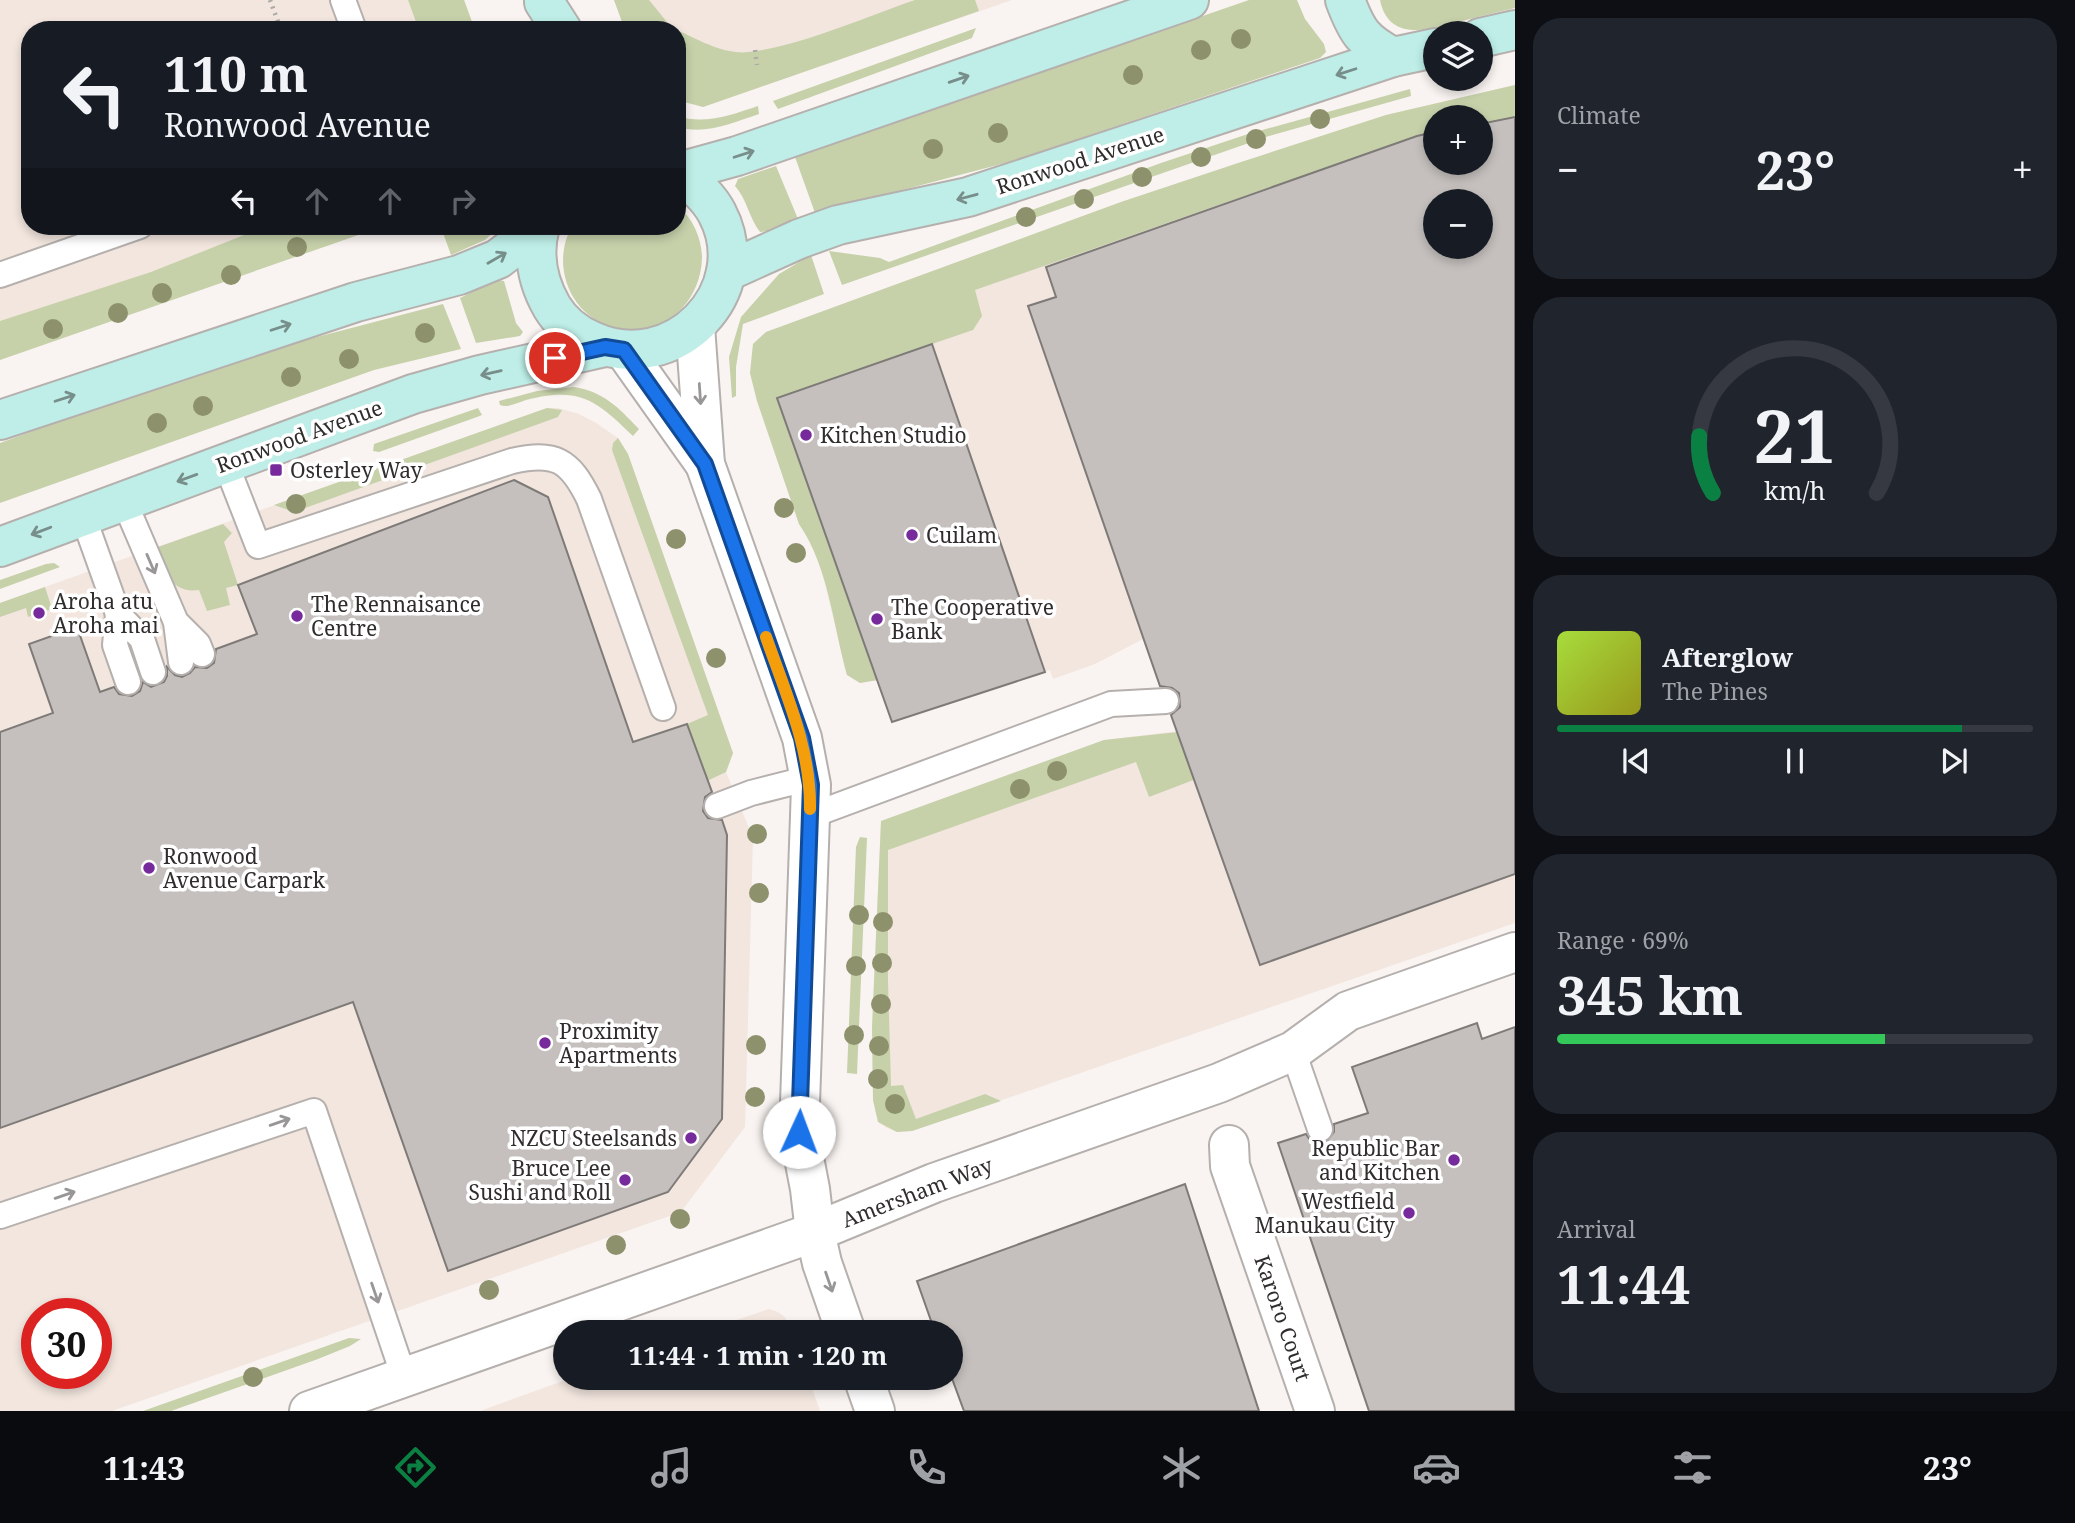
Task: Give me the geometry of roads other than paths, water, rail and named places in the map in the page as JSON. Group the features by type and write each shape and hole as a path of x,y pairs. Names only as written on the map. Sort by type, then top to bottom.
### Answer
{"main road":[{"path":"686,170 737,156 1189,0"},
{"path":"1345,0 1360,32 1371,46 1393,57"},
{"path":"1493,35 1515,30"},
{"name":"Ronwood Avenue","path":"726,272 799,239 838,225 968,197 1393,57 1423,51"},
{"path":"686,178 702,191 718,214 726,243 726,272 715,302 695,326"},
{"path":"0,420 356,302 459,275 498,259 530,235"},
{"path":"539,235 535,257 541,287 556,314 578,334 614,349"},
{"name":"Ronwood Avenue","path":"0,547 413,394 480,375 614,349 650,349 674,341 695,326"}],"street":[{"path":"695,326 705,464 802,738 810,778 799,1132 822,1263 842,1320"},
{"path":"614,349 705,464"},
{"name":"Amersham Way","path":"309,1411 815,1232 934,1183 1219,1083 1293,1051 1348,1011 1515,952"},
{"name":"Karoro Court","path":"1229,1145 1230,1166 1315,1411"},
{"path":"868,1390 876,1411"}],"lane":[{"path":"343,0 351,21"},
{"path":"0,275 114,235"},
{"path":"226,464 258,546 513,461 534,456 564,463 578,477 589,499 663,708"},
{"path":"124,501 176,622 198,644 192,658"},
{"path":"83,516 118,614 142,639 153,672"},
{"path":"118,614 115,645 128,682"},
{"path":"810,816 1111,704 1166,701"},
{"path":"717,806 810,778"},
{"path":"1293,1051 1320,1129"},
{"path":"0,1216 314,1111 404,1377"}],"place":[{"name":"Kitchen Studio","path":"806,435"},
{"name":"Osterley Way","path":"276,470"},
{"name":"Cuilam","path":"912,535"},
{"name":"Aroha atu Aroha mai","path":"39,613"},
{"name":"The Rennaisance Centre","path":"297,616"},
{"name":"The Cooperative Bank","path":"877,619"},
{"name":"Ronwood Avenue Carpark","path":"149,868"},
{"name":"Proximity Apartments","path":"545,1043"},
{"name":"NZCU Steelsands","path":"691,1138"},
{"name":"Republic Bar and Kitchen","path":"1454,1160"},
{"name":"Bruce Lee Sushi and Roll","path":"625,1180"},
{"name":"Westfield Manukau City","path":"1409,1213"}]}
